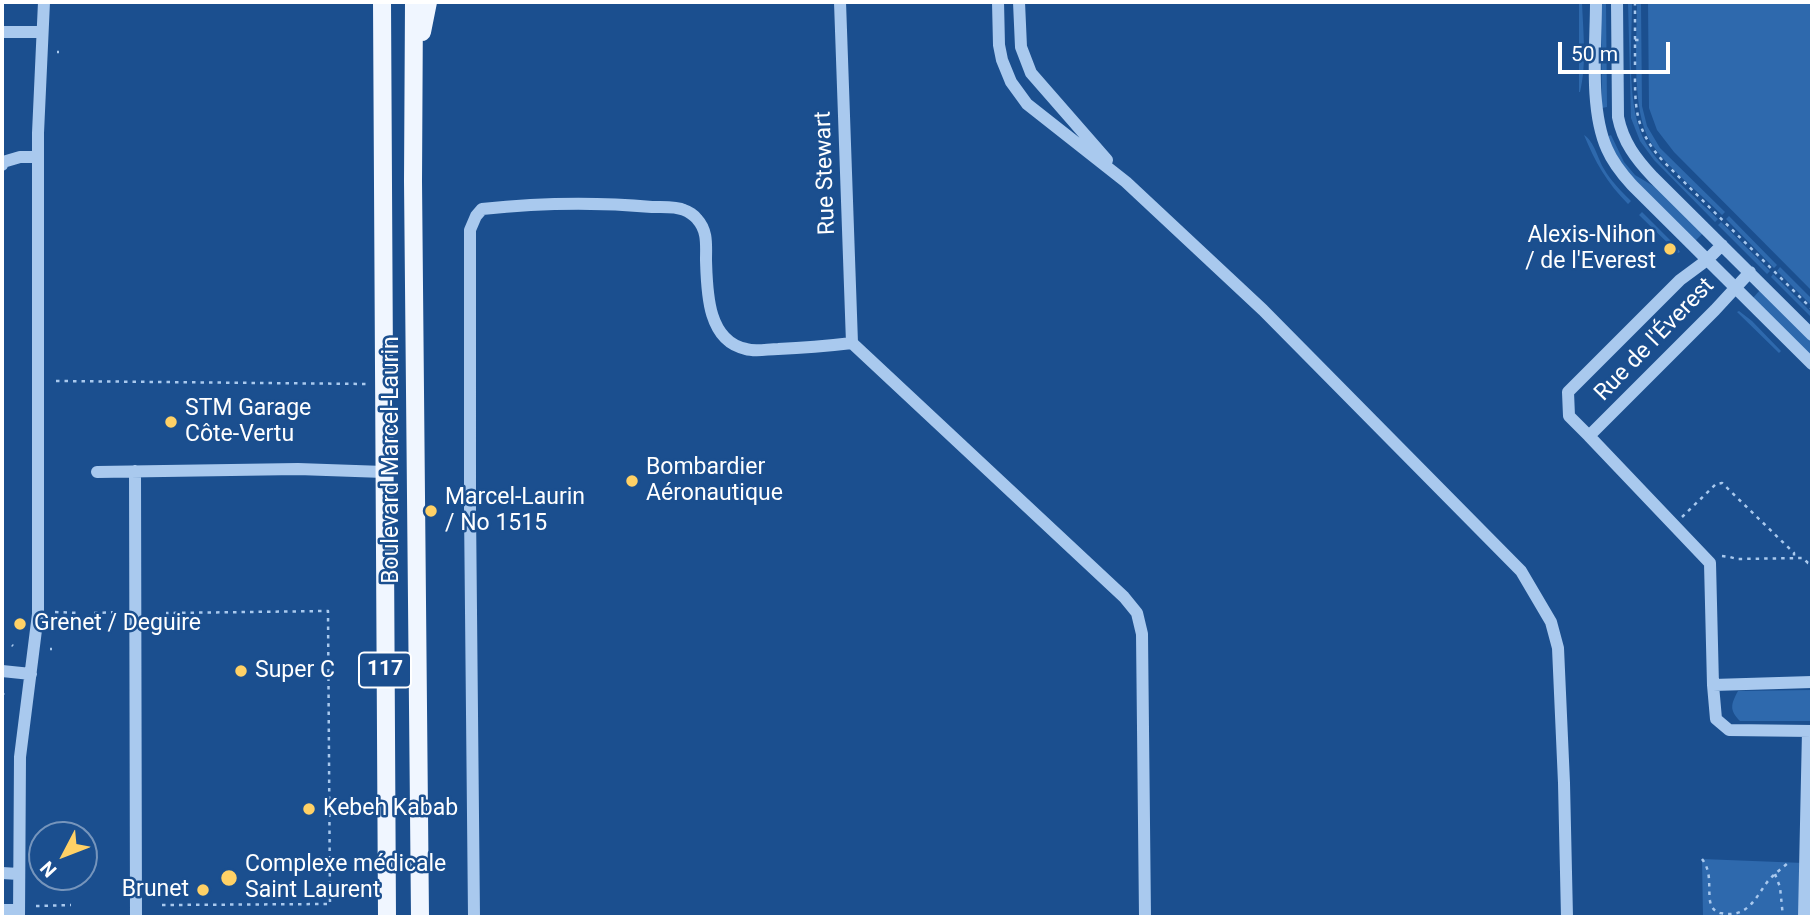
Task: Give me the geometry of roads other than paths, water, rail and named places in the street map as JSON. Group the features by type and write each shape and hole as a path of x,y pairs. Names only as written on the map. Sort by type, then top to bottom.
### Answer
{"main road":[{"name":"Boulevard Marcel-Laurin","path":"382,2 387,917"},
{"name":"Boulevard Marcel-Laurin","path":"414,2 413,181 420,917"},
{"path":"414,69 428,2"},
{"path":"384,472 417,472"}],"street":[{"path":"2,910 19,914 20,757 37,631 38,157 44,2"},
{"name":"Rue Stewart","path":"840,2 852,343"},
{"path":"998,2 1000,54 1018,93 1037,113 1126,182 1262,310 1521,571 1551,622 1558,648 1567,917"},
{"path":"1020,2 1021,47 1031,73 1126,182"},
{"path":"1596,2 1597,118 1606,148 1617,168 1812,364"},
{"path":"1617,2 1618,117 1624,139 1636,158 1812,335"},
{"path":"2,32 42,32"},
{"path":"1597,118 1618,117"},
{"path":"2,163 20,157 38,157"},
{"path":"474,917 470,230 482,209 524,205 596,204 684,209 697,219 704,229 710,310 715,326 724,338 747,350 852,343 1124,597 1136,612 1142,634 1145,917"},
{"name":"Rue de l'Éverest","path":"1713,685 1710,563 1569,416 1568,392 1680,280 1722,245"},
{"name":"Rue de l'Éverest","path":"1589,436 1750,272"},
{"path":"97,472 298,469 384,472"},
{"path":"135,471 136,917"},
{"path":"2,671 31,674"},
{"path":"1804,917 1810,731 1729,730 1716,719 1713,685 1812,682"},
{"path":"2,873 19,873"}],"place":[{"name":"Alexis-Nihon / de l'Everest","path":"1670,249"},
{"name":"STM Garage Côte-Vertu","path":"171,422"},
{"name":"Bombardier Aéronautique","path":"632,481"},
{"name":"Marcel-Laurin / No 1515","path":"431,511"},
{"name":"Grenet / Deguire","path":"20,624"},
{"name":"Super C","path":"241,671"},
{"name":"Kebeh Kabab","path":"309,809"},
{"name":"Complexe médicale Saint Laurent","path":"229,878"},
{"name":"Brunet","path":"203,890"}]}
